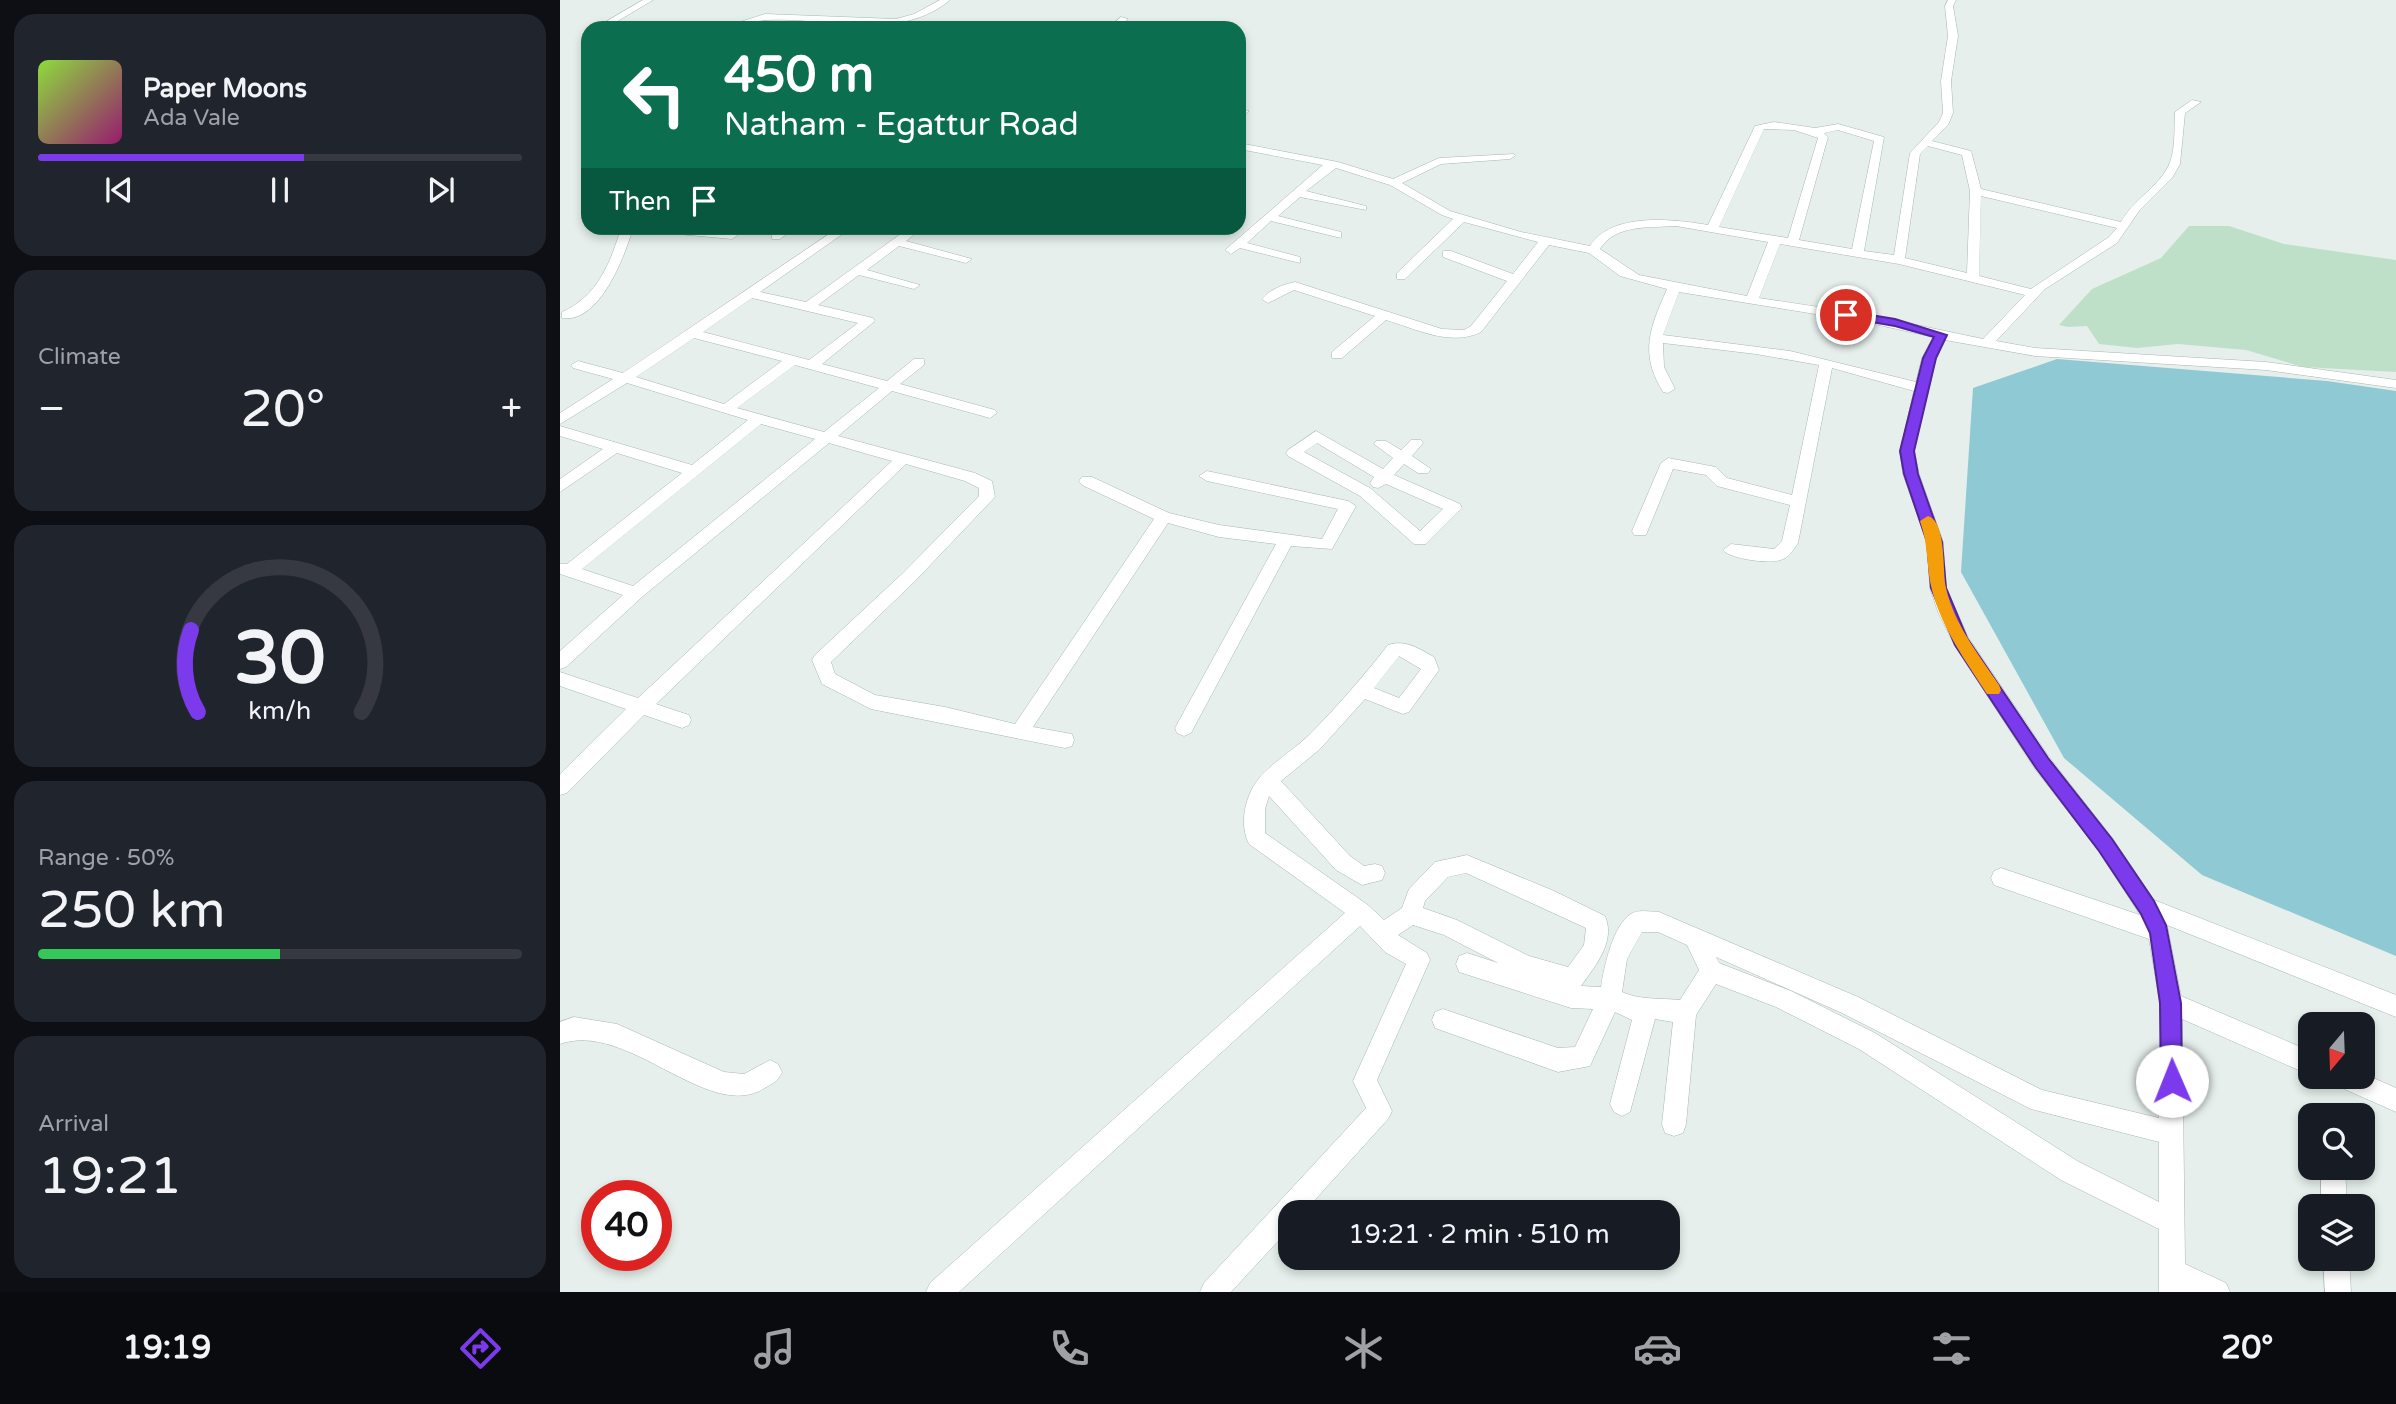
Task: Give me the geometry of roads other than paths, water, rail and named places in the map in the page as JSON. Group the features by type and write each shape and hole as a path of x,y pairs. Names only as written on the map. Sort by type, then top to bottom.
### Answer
{"street":[{"path":"612,21 649,0"},
{"path":"900,21 917,16 946,0"},
{"path":"1899,260 1915,153 1944,123 1948,113 1946,86 1953,41 1949,21 1952,0"},
{"path":"750,21 765,17 870,21"},
{"path":"1989,341 2033,293 2104,247 2125,226 2134,209 2168,176 2175,164 2180,112 2196,102"},
{"path":"1713,227 1760,127 1773,125 1816,131 1838,127 1880,139 1857,254"},
{"path":"1792,243 1823,137 1816,131"},
{"path":"1924,142 1967,153 1976,191 1973,276"},
{"path":"1246,147 1331,164 1394,184 1447,213 1593,250 1624,273 1675,286 1895,323 1941,335 1989,341 2035,352 2266,366 2396,384"},
{"path":"1394,184 1439,161 1510,156"},
{"path":"1296,260 1234,247 1331,164"},
{"path":"1976,191 2125,226"},
{"path":"1298,192 1362,208"},
{"path":"1269,217 1338,235"},
{"path":"1401,276 1461,218"},
{"path":"1593,250 1601,237 1620,227 1640,223 1676,223 1713,227 1899,260 1973,276 2033,293"},
{"path":"568,315 578,312 586,304 614,267 625,235"},
{"path":"560,419 625,378 835,235"},
{"path":"809,306 906,235"},
{"path":"1268,299 1282,289 1295,286 1441,333 1465,334 1476,329 1546,240"},
{"path":"1752,300 1775,240"},
{"path":"897,242 965,259"},
{"path":"1447,254 1514,279"},
{"path":"857,271 914,285"},
{"path":"1668,389 1657,367 1656,329 1675,286"},
{"path":"750,293 868,321 812,365"},
{"path":"1337,355 1384,315"},
{"path":"692,333 990,413"},
{"path":"1941,335 1929,358 1907,451 1911,474 1935,542 1938,588 1961,641 2042,763 2106,845 2147,907 2159,932 2171,1003 2172,1282 2217,1292"},
{"path":"1657,338 1826,364 1921,388"},
{"path":"726,409 793,359"},
{"path":"560,662 636,593 919,362"},
{"path":"1731,550 1756,555 1777,555 1784,552 1790,543 1826,364"},
{"path":"578,365 759,419 970,477 987,485 987,498 821,660 828,679 871,702 1065,740"},
{"path":"564,570 759,419"},
{"path":"560,431 694,471"},
{"path":"1316,436 1385,477 1454,508 1420,540 1365,492 1293,453 1316,436"},
{"path":"1381,443 1423,468"},
{"path":"1087,481 1164,517 1219,531 1326,545 1348,506 1371,490 1416,443"},
{"path":"560,487 615,447"},
{"path":"560,787 641,706 904,458"},
{"path":"1640,531 1668,463 1711,471 1722,482 1799,502"},
{"path":"1207,475 1348,506"},
{"path":"1019,733 1164,517"},
{"path":"1184,728 1286,540"},
{"path":"564,570 636,593"},
{"path":"560,679 682,720"},
{"path":"1213,1292 1380,1111 1365,1081 1419,960 1392,945 1360,912 1256,838 1254,822 1257,801 1268,781 1311,745 1363,691"},
{"path":"1268,781 1343,863 1362,876 1376,873"},
{"path":"1382,934 1411,914 1416,896 1442,869 1467,864 1547,898 1597,923 1595,948 1573,979 1526,966 1449,927 1411,914"},
{"path":"2001,878 2159,932"},
{"path":"2147,907 2396,1006"},
{"path":"939,1292 1360,912"},
{"path":"1443,1020 1558,1060 1582,1058 1610,998 1616,957 1636,922 1659,922 1850,1006 2039,1101 2172,1133"},
{"path":"1693,937 1711,971 1783,999 1867,1041 2070,1171 2173,1222"},
{"path":"1467,964 1571,996 1610,998 1632,1009 1647,1007 1685,1012"},
{"path":"1674,1124 1685,1012 1711,971"},
{"path":"2171,1003 2298,1058"},
{"path":"1622,1104 1647,1007"},
{"path":"560,1033 574,1028 617,1035 723,1084 746,1086 770,1072"},
{"path":"2371,1089 2396,1100"},
{"path":"2337,1271 2338,1292"}],"water":[{"path":"2057,359 2327,381 2396,391 2396,956 2202,875 2064,758 1961,572 1973,388"}]}
